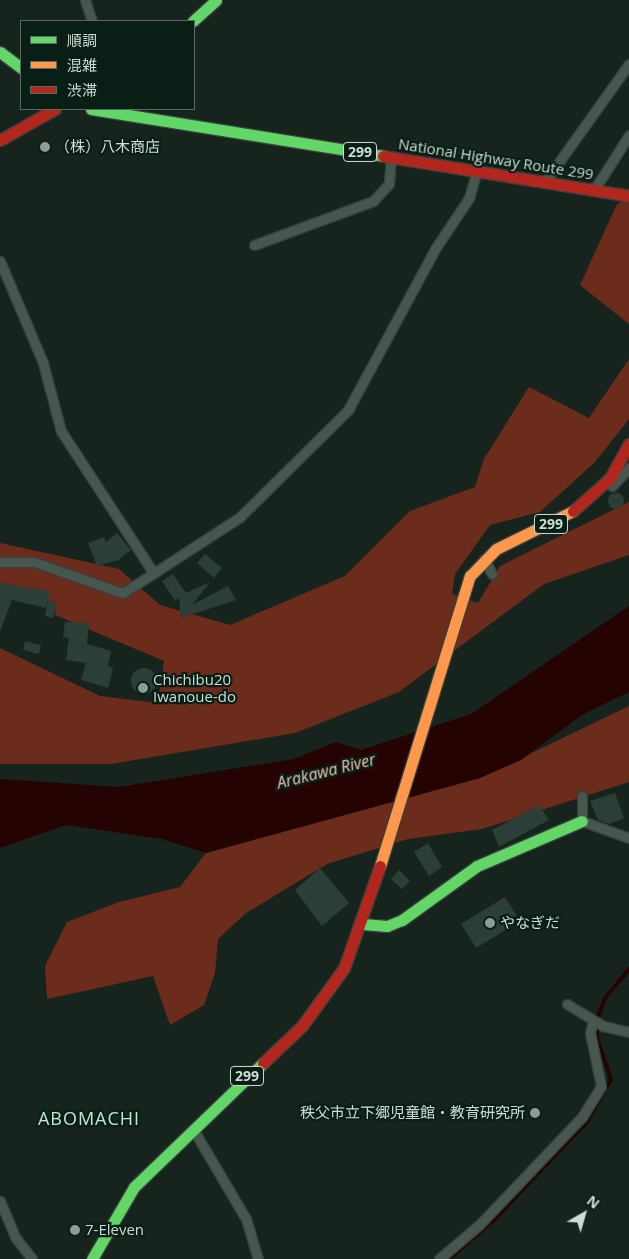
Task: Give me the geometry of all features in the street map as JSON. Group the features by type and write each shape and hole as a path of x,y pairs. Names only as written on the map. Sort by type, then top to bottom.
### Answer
{"main road":[{"path":"194,20 216,0"},
{"path":"0,52 20,67"},
{"path":"0,140 53,110"},
{"name":"National Highway Route 299","path":"97,110 629,196"},
{"name":"299","path":"92,1259 134,1187 306,1021 344,968 363,924 374,879 462,592 484,559 580,508 610,478 629,444"},
{"path":"363,924 387,926 402,920 477,866 582,821"}],"street":[{"path":"85,0 92,20"},
{"path":"544,183 629,64"},
{"path":"594,190 629,135"},
{"path":"254,245 373,201 389,184 391,157"},
{"path":"0,562 34,562 115,593 124,593 240,516 348,410 434,249 469,198 477,170"},
{"path":"0,260 42,363 62,431 153,572"},
{"path":"580,508 606,491 629,468"},
{"path":"484,559 492,574"},
{"path":"582,796 582,821 629,838"},
{"path":"567,1004 593,1021 629,1032"},
{"path":"439,1259 479,1225 582,1117 601,1086 590,1033 593,1021"},
{"path":"193,1129 246,1219 258,1259"},
{"path":"0,1201 15,1236 32,1259"}],"shaded area":[{"path":"629,198 629,324 580,285 617,204"},
{"path":"629,359 629,419 595,462 540,512 490,525 455,574 452,594 478,603 500,566 629,502 629,555 544,584 399,692 295,733 111,764 0,764 0,648 100,696 158,703 164,661 55,615 56,603 0,591 0,543 119,569 160,605 230,625 345,576 410,511 475,487 484,459 529,387 589,418"},
{"path":"629,706 629,782 482,829 408,839 327,864 246,913 218,939 215,973 204,1005 170,1025 153,976 47,999 45,966 67,922 119,902 180,887 206,853 480,778"}],"water":[{"name":"Arakawa River","path":"629,606 629,692 582,715 521,760 480,778 206,853 162,839 66,825 0,848 0,779 119,787 294,759 336,742 361,750 471,714"}],"building":[{"path":"613,493 619,493 624,498 622,507 613,509 608,504 608,498"},
{"path":"117,533 131,550 118,560 97,566 88,543 104,537 106,542"},
{"path":"205,554 222,568 214,578 197,563"},
{"path":"173,574 186,593 210,582 192,605 228,586 236,600 181,618 179,598 175,601 162,581"},
{"path":"0,583 50,591 46,608 12,600 0,632"},
{"path":"48,600 57,603 53,618 45,616"},
{"path":"65,622 89,623 87,644 111,651 108,665 113,669 108,688 81,680 86,663 66,660 69,638 63,637"},
{"path":"25,641 41,645 39,654 23,650"},
{"path":"144,668 153,672 157,681 153,690 144,694 135,690 131,681 135,672"},
{"path":"615,793 624,818 609,824 598,820 590,801"},
{"path":"539,805 549,820 499,847 492,830"},
{"path":"428,843 442,867 429,876 414,852"},
{"path":"320,868 349,903 322,926 295,890"},
{"path":"399,870 410,881 402,889 391,879"},
{"name":"やなぎだ","path":"505,897 520,921 476,948 461,924"}],"waterway":[{"path":"449,1259 493,1221 587,1122 611,1079 597,1038 598,1017 605,998 629,969"}],"traffic: fast":[{"path":"194,20 216,0"},
{"path":"0,52 20,67"},
{"path":"97,110 383,156"},
{"path":"363,924 387,926 402,920 477,866 582,821"},
{"path":"92,1259 134,1187 263,1063"}],"traffic: slow":[{"path":"380,866 470,576 496,549 573,511"}],"traffic: jam":[{"path":"0,140 53,110"},
{"path":"383,156 629,196"},
{"path":"573,511 610,478 629,444"},
{"path":"263,1063 302,1026 344,968 380,866"}],"place":[{"name":"（株）八木商店","path":"45,147"},
{"name":"Chichibu20 Iwanoue-do","path":"143,688"},
{"name":"やなぎだ","path":"490,923"},
{"name":"秩父市立下郷児童館・教育研究所","path":"535,1113"},
{"name":"7-Eleven","path":"75,1230"}],"district":[{"name":"ABOMACHI","path":"89,1118"}]}
